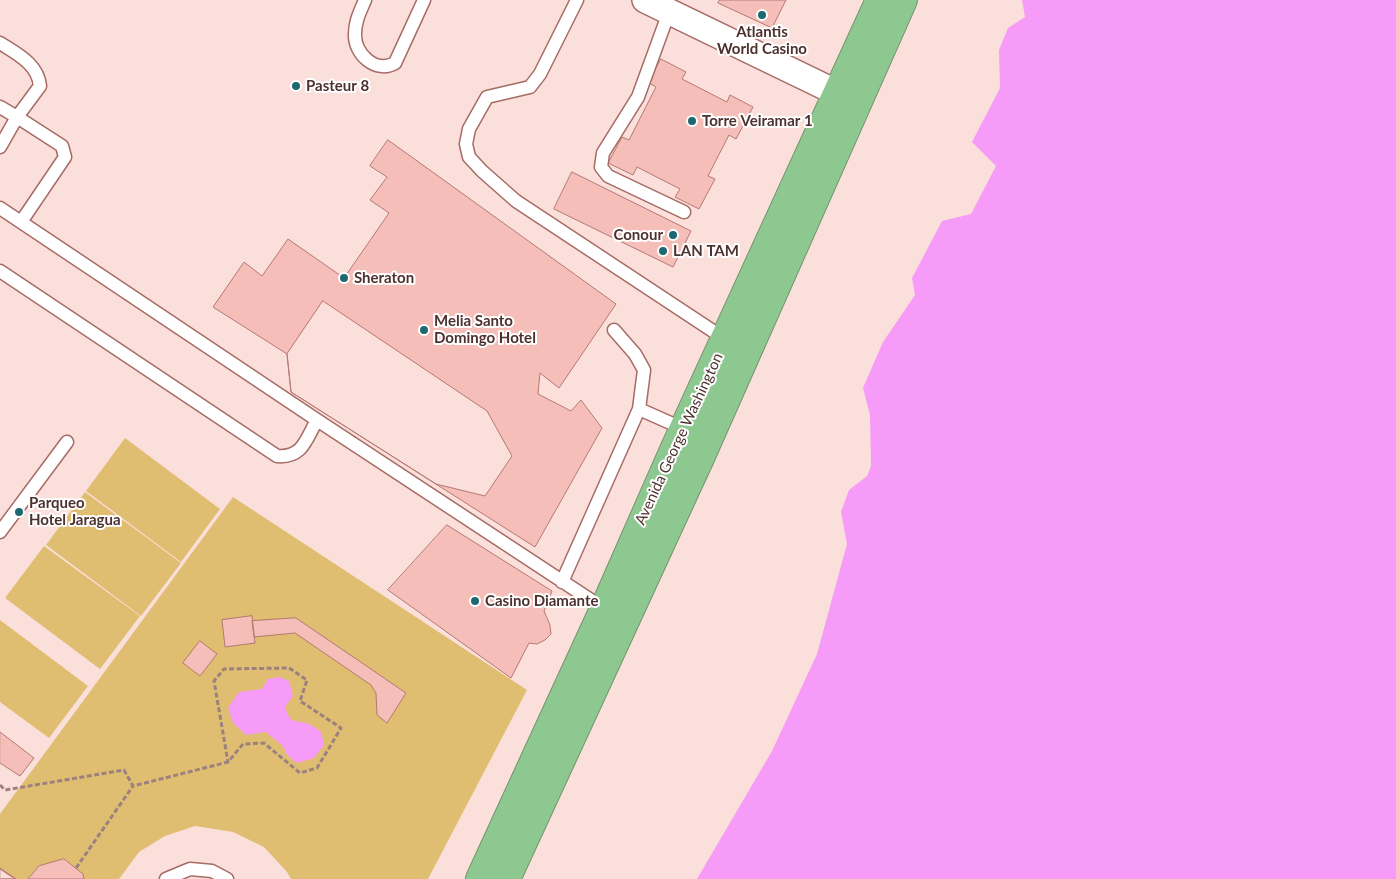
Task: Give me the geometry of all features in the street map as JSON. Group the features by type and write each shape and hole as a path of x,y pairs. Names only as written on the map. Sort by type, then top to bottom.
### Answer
{"highway":[{"name":"Avenida George Washington","path":"480,879 615,614 700,458 848,98 880,0"},
{"name":"Avenida George Washington","path":"506,879 615,614 684,429 725,340 848,98 903,0"}],"street":[{"path":"645,0 848,98"}],"lane":[{"path":"365,0 356,22 354,37 366,60 376,66 389,67 395,63 424,0"},
{"path":"577,0 540,74 530,86 487,97 469,129 466,144 468,157 516,201 725,340"},
{"path":"669,12 638,98 603,153 601,167 608,176 684,212"},
{"path":"0,42 33,66 39,77 40,86 17,117 0,147"},
{"path":"0,107 62,146 65,156 21,222"},
{"path":"0,208 562,582 615,614"},
{"path":"0,271 278,456 289,457 298,452 317,420"},
{"path":"562,582 639,409 644,370 636,354 614,330"},
{"path":"639,409 684,429"},
{"path":"0,532 67,442"},
{"path":"166,879 190,869 212,871 227,879"}],"path":[{"path":"76,868 133,786 228,762 242,744 264,743 300,773 317,768 341,728 300,701 307,680 289,668 224,668 214,681 228,762"},
{"path":"0,785 5,790 124,770 133,786"}],"shaded area":[{"path":"1022,0 1396,0 1396,879 697,879 772,751 817,654 847,544 841,512 849,490 867,476 871,466 870,415 863,388 883,342 915,295 912,278 942,221 971,214 996,166 972,142 1000,88 999,50 1008,28 1025,17"},
{"path":"125,438 220,509 181,562 86,491"},
{"path":"85,492 181,563 141,616 46,545"},
{"path":"233,497 527,690 428,879 291,879 264,847 233,832 195,826 165,836 139,852 119,879 84,879 83,874 64,859 39,866 28,879 15,879 0,869 0,814"},
{"path":"44,546 140,616 100,669 5,598"},
{"path":"0,620 88,686 49,738 0,702"},
{"path":"280,677 289,681 293,696 285,707 290,718 294,721 308,724 321,732 324,745 314,758 297,763 287,755 283,746 266,732 246,735 233,723 228,708 239,692 262,689 268,679"}],"building":[{"name":"Atlantis World Casino","path":"720,0 786,0 772,28 718,3"},
{"name":"Torre Veiramar 1","path":"661,59 686,72 682,79 727,102 730,95 753,107 736,139 729,135 708,176 715,179 699,209 675,197 680,189 637,167 633,175 608,163 622,137 629,140 656,87 649,83"},
{"name":"Melia Santo Domingo Hotel","path":"388,140 616,304 559,388 540,373 538,394 571,411 581,400 602,428 535,547 291,392 287,354 213,307 244,262 262,276 288,239 344,278 389,213 370,200 387,177 370,166"},
{"path":"572,172 691,231 673,267 554,209"},
{"path":"323,301 487,411 512,456 485,496 436,484 291,392 287,354"},
{"name":"Casino Diamante","path":"447,525 552,591 544,611 550,625 551,634 537,644 529,643 511,678 388,590"},
{"path":"252,616 255,643 225,647 222,620"},
{"path":"296,618 406,693 387,723 377,715 376,693 371,685 295,633 254,637 252,621"},
{"path":"200,641 217,654 200,676 183,663"},
{"path":"0,732 34,758 20,776 0,763"},
{"path":"64,859 83,874 84,879 28,879 39,866"},
{"path":"0,868 16,879 0,879"},
{"path":"0,869 15,879 0,879"}],"place":[{"name":"Atlantis World Casino","path":"762,15"},
{"name":"Pasteur 8","path":"296,86"},
{"name":"Torre Veiramar 1","path":"692,121"},
{"name":"Conour","path":"673,235"},
{"name":"LAN TAM","path":"663,251"},
{"name":"Sheraton","path":"344,278"},
{"name":"Melia Santo Domingo Hotel","path":"424,330"},
{"name":"Parqueo Hotel Jaragua","path":"19,512"},
{"name":"Casino Diamante","path":"475,601"}]}
